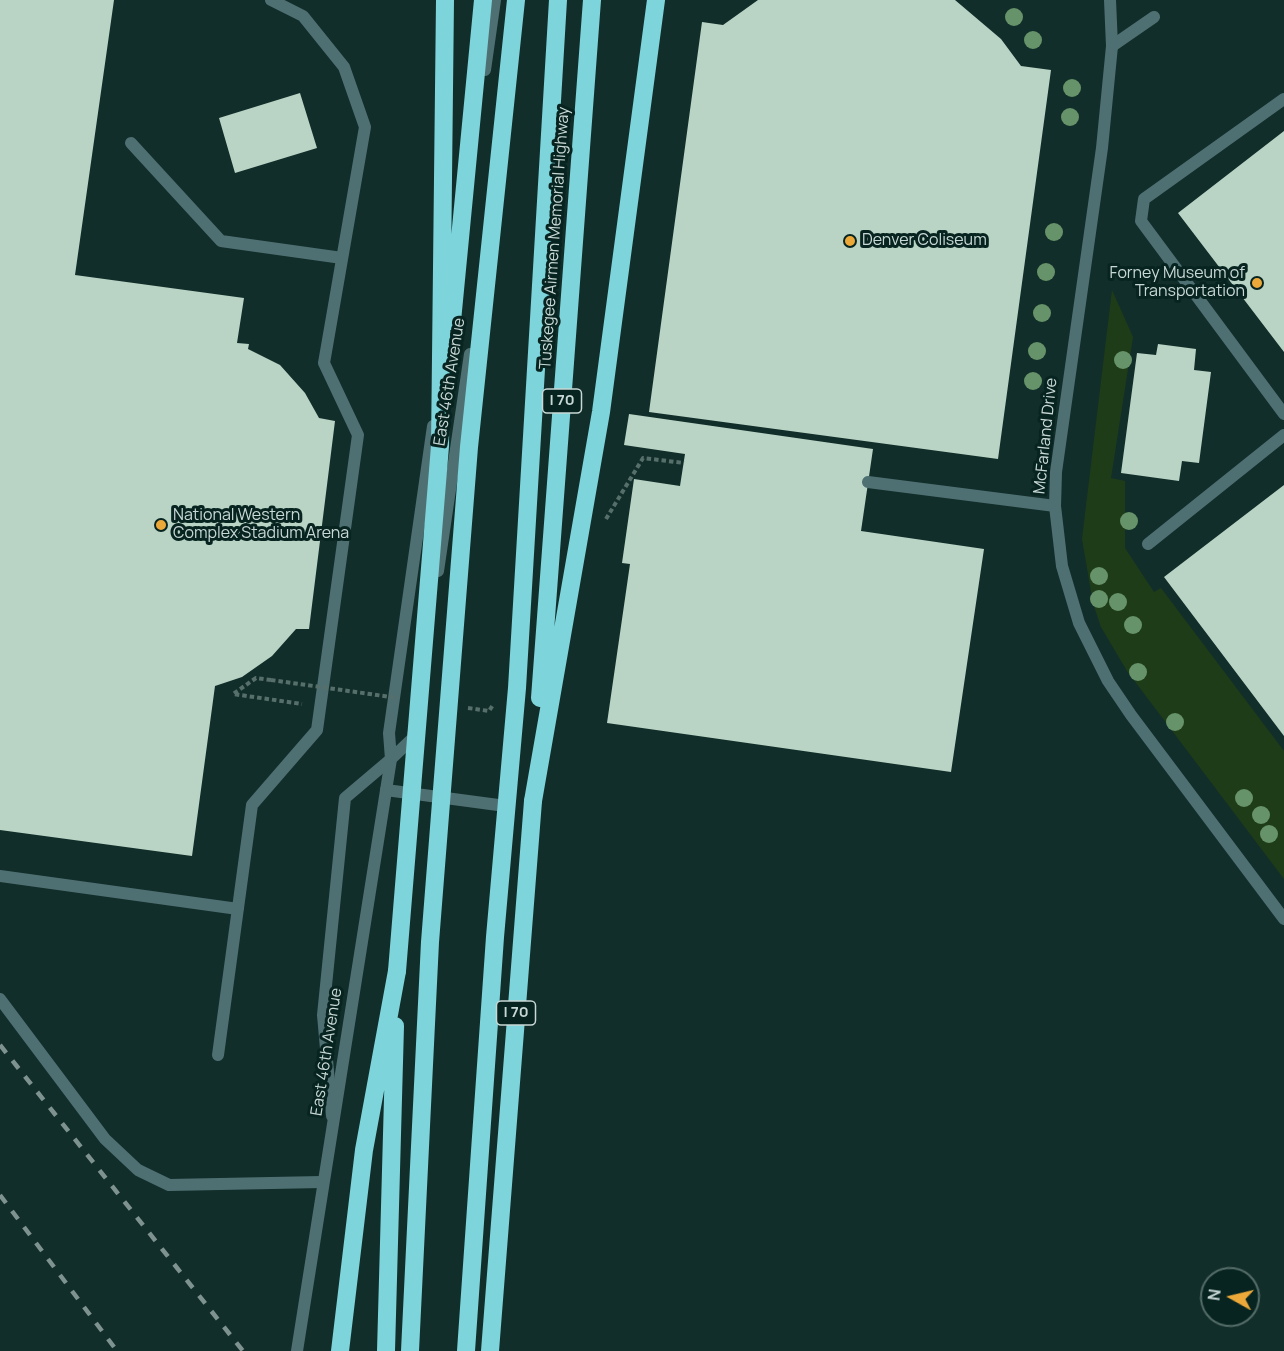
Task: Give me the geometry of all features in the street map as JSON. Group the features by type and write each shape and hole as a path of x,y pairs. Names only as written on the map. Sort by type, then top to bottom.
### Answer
{"highway":[{"path":"440,446 445,0"},
{"path":"386,1351 396,970 440,446 483,0"},
{"path":"410,1351 417,1174 432,919 469,447 516,0"},
{"path":"466,1351 495,937 517,688 558,0"},
{"name":"Tuskegee Airmen Memorial Highway","path":"533,801 592,0"},
{"path":"533,801 601,412 656,0"},
{"name":"I 70","path":"490,1351 533,801"},
{"path":"340,1351 364,1150 396,970"},
{"path":"499,1224 502,1351"}],"street":[{"path":"218,1055 252,806 317,730 358,435 324,363 365,127 344,67 303,16 271,0"},
{"name":"East 46th Avenue","path":"297,1351 322,1182 391,759 389,733 495,0"},
{"name":"East 46th Avenue","path":"391,759 412,738 524,0"},
{"name":"McFarland Drive","path":"1110,0 1112,46 1102,148 1056,472 1056,506 1062,566 1084,633 1108,681 1284,919"},
{"path":"1112,46 1155,17"},
{"path":"1284,99 1144,199 1141,221 1284,414"},
{"path":"131,143 220,241 342,258"},
{"path":"1148,544 1284,435"},
{"path":"868,482 1056,506"},
{"path":"332,1120 323,1014 345,798 391,759"},
{"path":"386,790 498,805"},
{"path":"0,876 238,909"},
{"path":"0,999 105,1139 138,1170 169,1185 322,1182"}],"path":[{"path":"271,680 256,678 233,694 321,706"}],"green space":[{"path":"1112,290 1133,337 1111,478 1125,481 1125,548 1154,592 1161,588 1284,751 1284,879 1127,671 1101,627 1093,603 1082,539"}],"building":[{"name":"National Western Complex Stadium Arena","path":"0,0 114,0 75,275 244,298 237,343 249,344 248,349 280,365 305,393 319,418 335,421 309,629 296,629 272,656 242,677 215,686 192,856 0,830"},
{"name":"Denver Coliseum","path":"758,0 955,0 1001,39 1021,66 1051,70 998,459 649,412 702,22 723,25"},
{"path":"300,93 317,148 235,173 219,118"},
{"name":"Forney Museum of Transportation","path":"1284,131 1284,352 1178,213"},
{"path":"1158,344 1196,349 1194,370 1211,372 1199,463 1182,461 1179,481 1121,473 1137,353 1156,355"},
{"path":"629,414 873,449 861,531 984,549 951,772 607,723 630,564 622,563 634,479 680,486 685,454 624,445"},
{"path":"1284,485 1284,736 1164,577"}],"railway":[{"path":"0,1045 243,1351"},
{"path":"0,1195 117,1351"}],"place":[{"name":"Denver Coliseum","path":"850,241"},
{"name":"Forney Museum of Transportation","path":"1257,283"},
{"name":"National Western Complex Stadium Arena","path":"161,525"}]}
